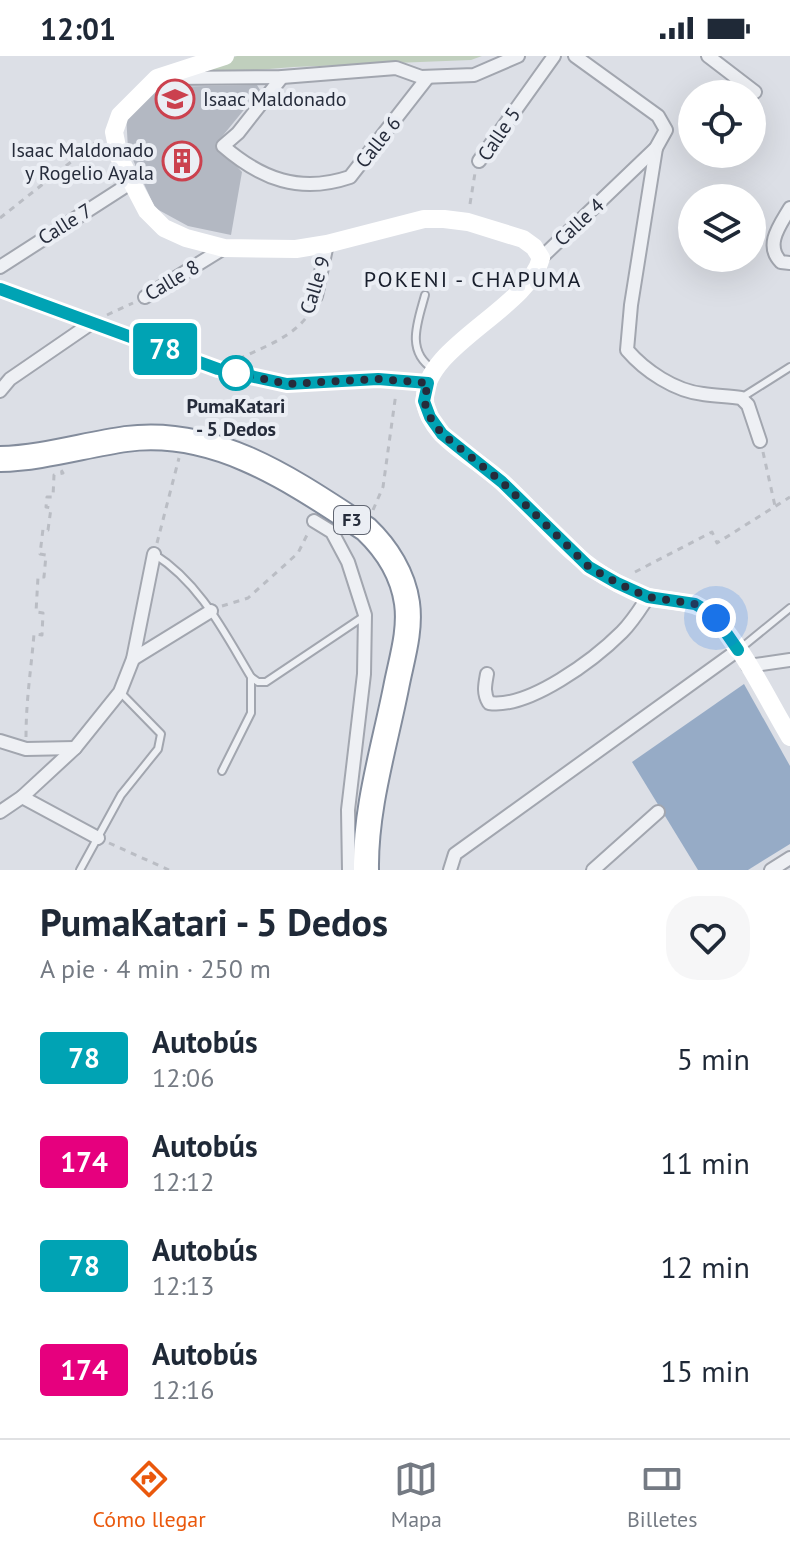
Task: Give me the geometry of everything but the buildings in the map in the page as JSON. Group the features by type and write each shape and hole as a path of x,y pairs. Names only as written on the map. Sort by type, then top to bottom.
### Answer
{"highway":[{"name":"F3","path":"0,459 47,456 129,439 167,438 200,442 247,458 288,480 366,529 385,550 397,572 408,619 372,804 366,843 366,870"}],"street":[{"path":"225,56 157,78 120,115 114,132 119,157 147,211 164,228 186,238 224,248 296,249 424,219 468,222 523,239 534,247 541,258"},
{"path":"157,78 282,77 396,68 421,77 474,75 518,56"},
{"name":"Calle 5","path":"479,161 554,56"},
{"name":"Calle 4","path":"432,377 465,338 525,287 535,274 541,258 656,148 666,130 658,116 575,56"},
{"path":"708,56 739,80"},
{"name":"Calle 6","path":"282,77 238,133 223,146 247,166 289,184 350,177 428,77"},
{"path":"656,148 631,305 627,350 666,382 703,394 741,398 748,405 760,441"},
{"name":"Calle 7","path":"0,267 132,182"},
{"path":"790,208 774,237 776,257 781,262 790,263"},
{"name":"Calle 9","path":"316,296 327,244"},
{"name":"Calle 8","path":"145,297 224,248"},
{"path":"0,289 218,369 287,384 432,377 424,401 442,434 502,482 589,567 648,597 695,604 716,618 788,729"},
{"path":"0,391 10,379 93,322"},
{"path":"314,521 332,532 343,552 365,615 364,674 348,810 349,870"},
{"path":"0,812 22,797 75,748 120,692 133,659 154,554"},
{"path":"487,674 484,687 489,703 512,702 540,691 581,666 621,634 648,597"},
{"path":"133,659 211,611"},
{"path":"450,870 455,854 743,658 790,660"},
{"path":"0,741 26,749 75,748"},
{"path":"22,797 98,838"},
{"path":"593,870 658,812"},
{"path":"771,870 790,858"}],"lane":[{"path":"425,295 415,330 415,343 432,377"},
{"path":"741,398 790,367"},
{"path":"154,554 183,576 211,611 251,677 258,682 266,682 365,615"},
{"path":"743,658 790,608"},
{"path":"222,771 251,713 251,677"},
{"path":"80,870 121,795 158,749 161,740 161,734 120,692"}],"path":[{"path":"0,218 91,144 114,132"},
{"name":"Calle 5","path":"468,222 471,186 479,161"},
{"name":"Calle 9","path":"218,369 290,334 303,323 316,296"},
{"name":"Calle 8","path":"93,322 145,297"},
{"path":"366,529 383,487 398,381"},
{"path":"760,441 775,506"},
{"path":"154,554 180,458 170,457"},
{"path":"26,749 25,694 30,677 34,634 42,635 43,613 36,612 38,577 44,577 46,555 40,554 43,529 48,530 51,508 46,507 47,497 53,497 54,475 63,473 62,469 51,472"},
{"path":"617,583 712,532 717,543 790,497"},
{"path":"211,611 248,598 298,553 314,521"},
{"path":"98,838 169,870"}],"green space":[{"path":"237,56 482,56 471,60 293,67 210,74 193,70"}],"water":[{"path":"744,684 790,766 790,844 748,870 698,870 632,762"}],"bus line":[{"name":"78","path":"0,289 218,369 287,384 378,379 428,383 424,401 442,434 502,482 589,567 648,597 672,599 704,609 716,618 738,650"}],"place":[{"name":"Isaac Maldonado","path":"175,99"},
{"name":"Isaac Maldonado y Rogelio Ayala","path":"182,161"},
{"name":"PumaKatari - 5 Dedos","path":"236,373"}],"district":[{"name":"POKENI - CHAPUMA","path":"473,279"}],"route":[{"path":"236,373 287,384 378,379 428,383 424,401 442,434 502,482 589,567 648,597 695,604 716,618"}]}
